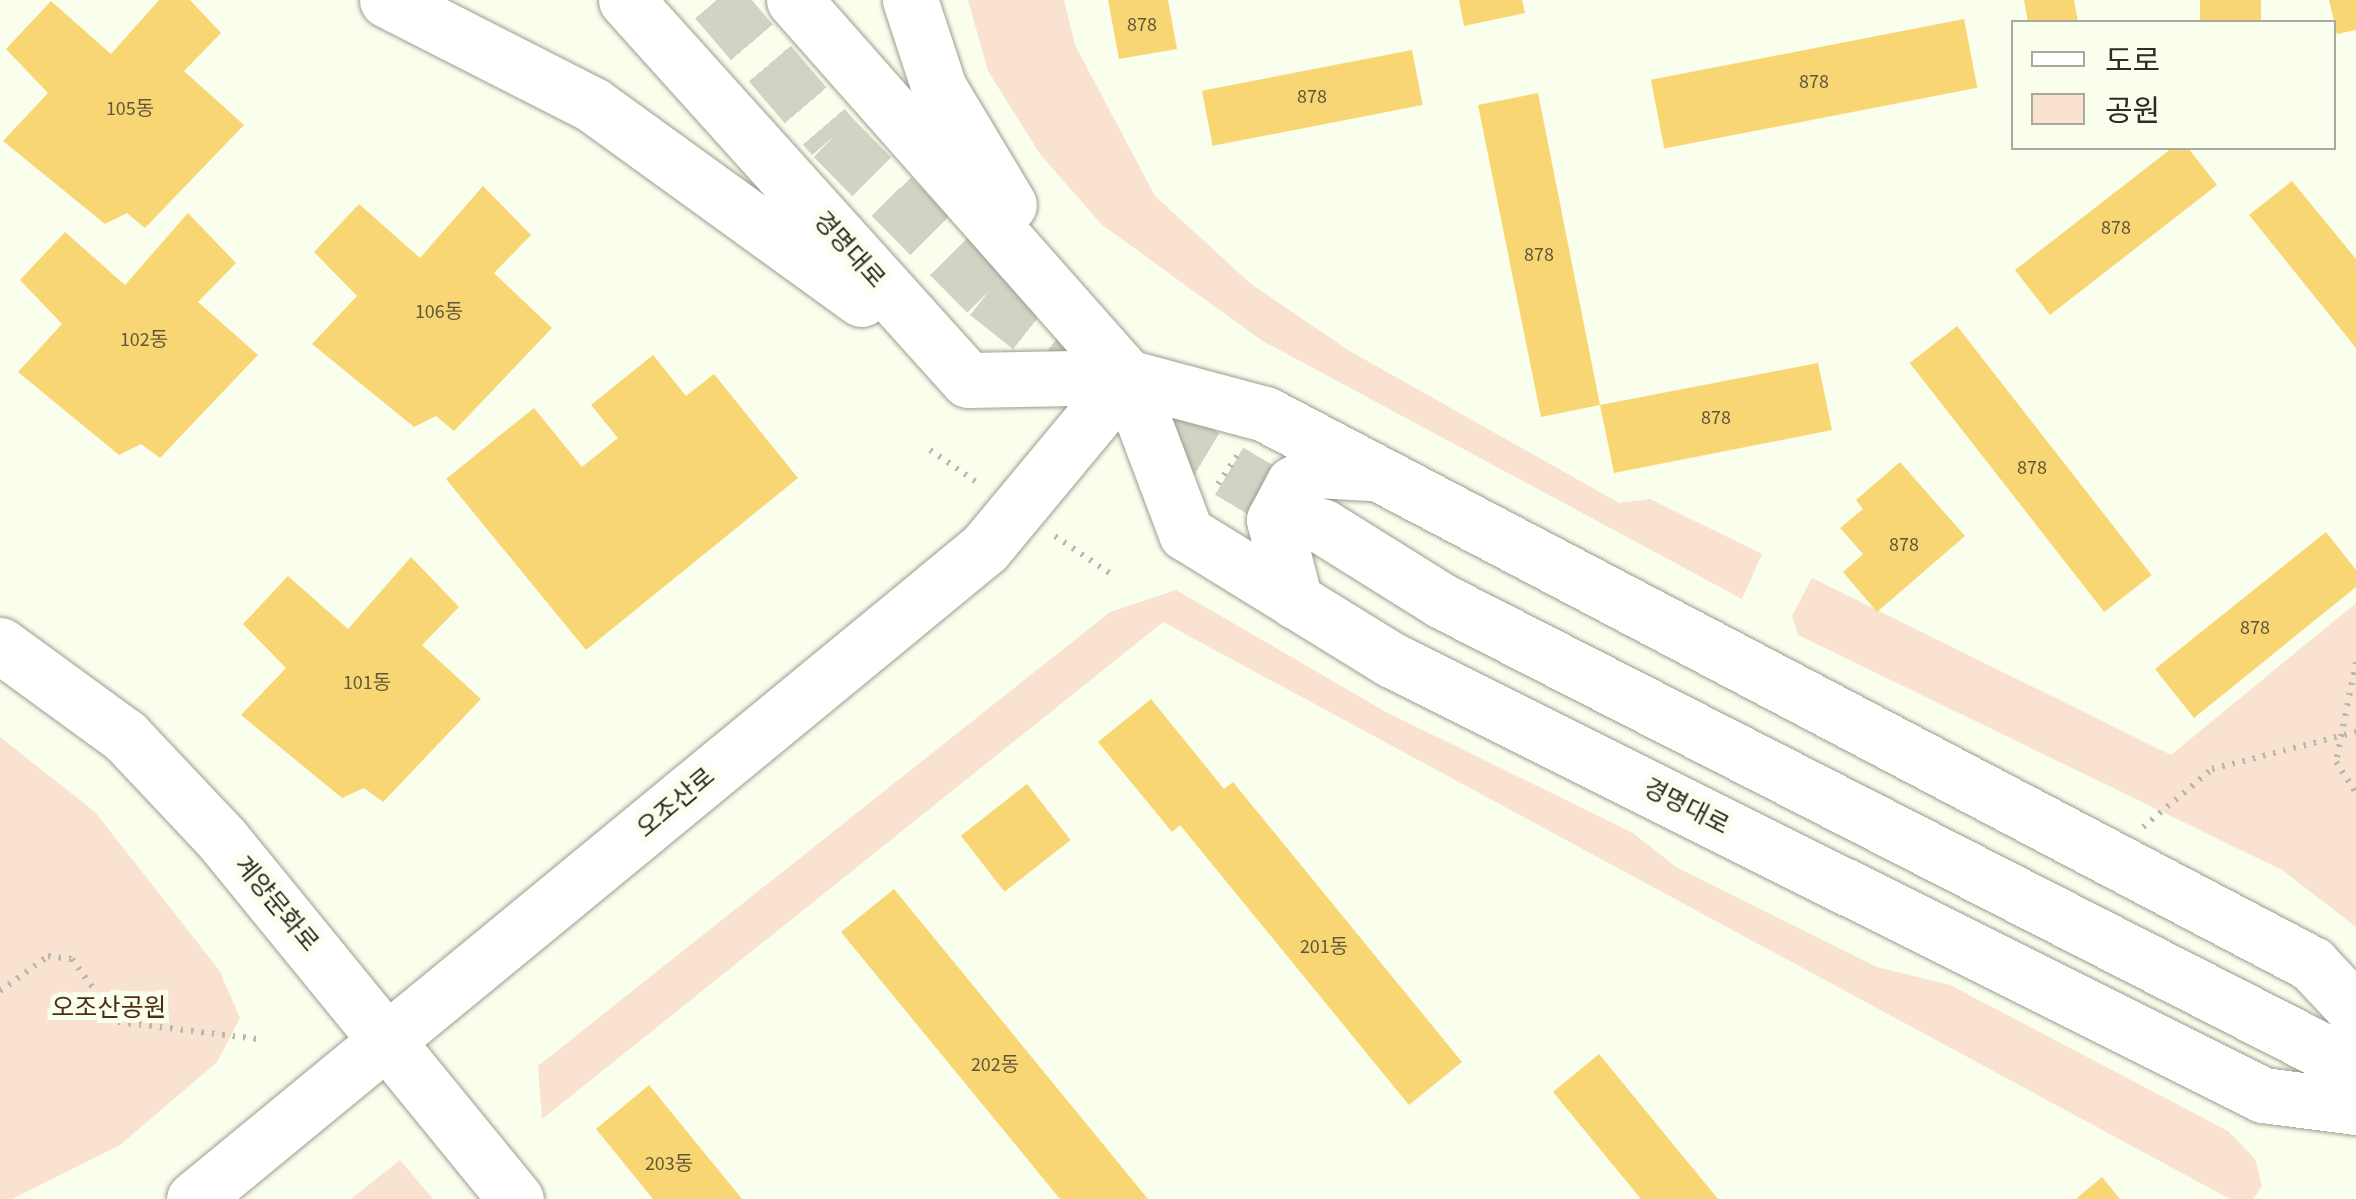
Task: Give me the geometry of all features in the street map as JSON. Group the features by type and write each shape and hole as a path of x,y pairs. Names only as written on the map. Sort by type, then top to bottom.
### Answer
{"street":[{"path":"387,0 593,105 968,380 1127,376 1264,414 2312,964 2356,1010"},
{"name":"경명대로","path":"626,0 968,380"},
{"path":"794,0 1127,376"},
{"path":"910,0 939,88 1127,376 1186,533"},
{"name":"오조산로","path":"194,1199 985,548 1127,376"},
{"path":"1296,600 1274,520 1294,484 1318,470 1370,473"},
{"path":"1322,526 1442,602 2356,1068"},
{"name":"경명대로","path":"1186,533 1392,660 2263,1095 2356,1107"},
{"name":"계양문화로","path":"0,644 126,736 388,1040 516,1199"}],"path":[{"path":"1186,533 1264,414"},
{"path":"2356,662 2336,762 2356,793"},
{"path":"2107,856 2212,770 2356,732"},
{"path":"0,991 48,956 72,959 118,1022 258,1038"}],"green space":[{"path":"968,0 1064,0 1075,45 1155,196 1251,284 1348,350 1619,503 1650,499 1762,554 1742,599 1261,340 1101,224 1040,154 988,71"},
{"path":"1812,578 2171,755 2356,603 2356,927 2282,870 1798,635 1792,616"},
{"path":"1176,590 1386,712 1633,833 1676,867 1877,967 1950,985 2228,1131 2255,1159 2262,1186 2253,1199 2230,1199 1163,622 542,1119 538,1066 1110,612"},
{"name":"오조산공원","path":"0,737 95,812 219,970 240,1018 217,1062 120,1145 12,1199 0,1199"},
{"path":"400,1160 433,1199 351,1199"}],"building":[{"path":"159,0 190,0 221,33 184,71 244,125 145,228 127,213 105,224 3,141 48,93 6,49 51,1 111,54"},
{"path":"1108,0 1168,0 1177,49 1119,59"},
{"path":"1459,0 1522,0 1525,13 1464,26"},
{"path":"2024,0 2074,0 2078,20 2028,20"},
{"path":"2200,0 2261,0 2261,20 2200,20"},
{"path":"2329,0 2356,0 2356,30 2337,34"},
{"path":"1964,19 1977,88 1664,149 1651,80"},
{"path":"1412,50 1423,105 1213,146 1202,91"},
{"path":"1538,93 1600,405 1541,417 1478,105"},
{"path":"2169,150 2190,150 2217,185 2050,315 2015,270"},
{"path":"2292,181 2356,259 2356,348 2249,215"},
{"path":"483,186 531,235 494,273 552,328 454,431 436,416 414,427 312,344 357,296 314,252 359,204 420,258"},
{"path":"188,213 236,263 198,302 258,355 160,458 141,444 119,455 18,372 62,324 20,280 65,232 125,285"},
{"path":"1957,326 2152,575 2104,612 1910,363"},
{"path":"653,355 686,396 714,374 798,478 586,650 446,479 534,408 582,467 618,438 591,405"},
{"path":"1818,363 1832,430 1614,473 1600,405"},
{"path":"1900,462 1965,536 1877,612 1843,572 1863,554 1840,528 1863,509 1856,500"},
{"path":"2326,532 2356,570 2356,587 2194,718 2155,669"},
{"path":"411,557 459,607 422,645 481,699 383,802 364,788 342,798 241,715 286,668 243,624 288,576 348,629"},
{"path":"1151,699 1224,789 1233,782 1462,1062 1409,1105 1180,825 1172,832 1098,742"},
{"path":"1027,784 1071,840 1005,892 961,836"},
{"path":"894,889 1148,1199 1060,1199 841,932"},
{"path":"1599,1054 1718,1199 1641,1199 1553,1092"},
{"path":"649,1085 742,1199 653,1199 596,1129"},
{"path":"2102,1177 2120,1199 2076,1199"}],"tunnel":[{"path":"716,0 833,137 987,293 1158,428 1322,526"}]}
